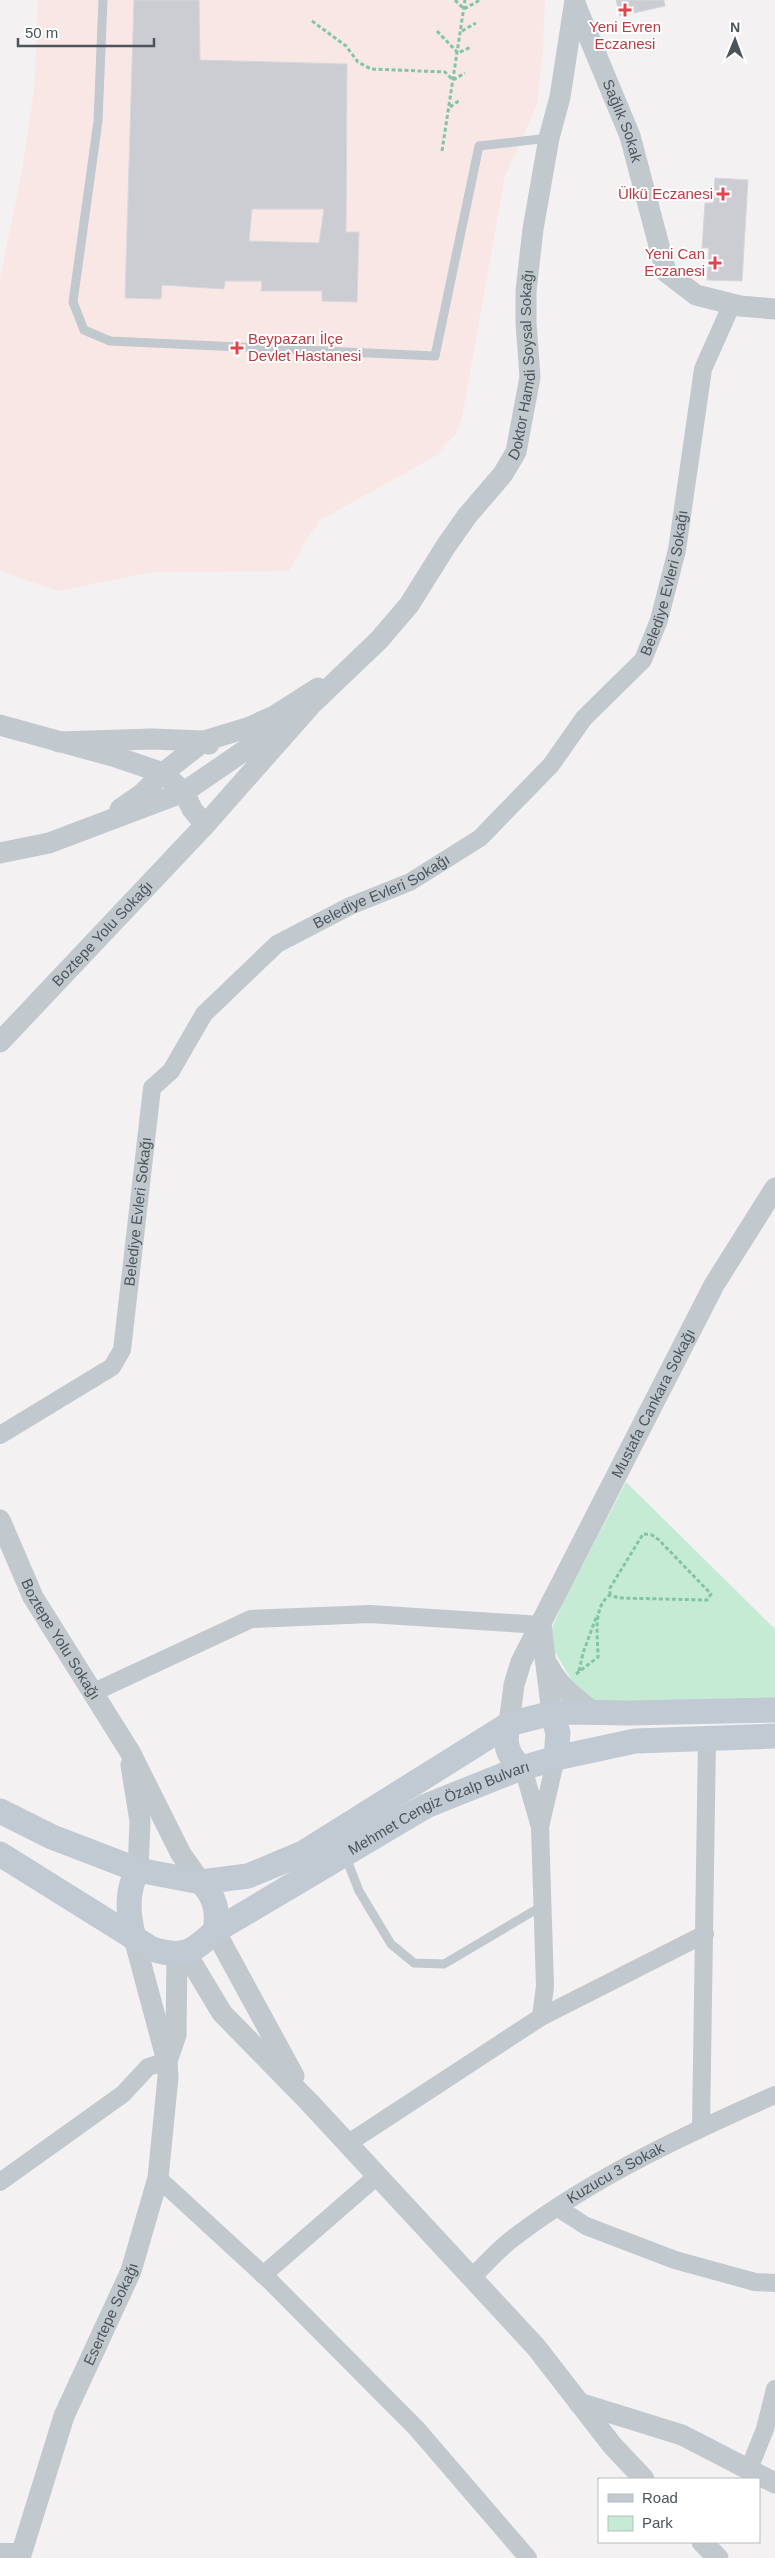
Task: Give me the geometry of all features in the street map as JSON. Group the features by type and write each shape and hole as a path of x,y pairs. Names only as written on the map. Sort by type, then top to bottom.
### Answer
{"main road":[{"name":"Mehmet Cengiz Özalp Bulvarı","path":"0,1810 52,1837 138,1870 201,1882 248,1876 303,1853 509,1724 552,1713 775,1710"},
{"path":"552,1713 558,1733 556,1758"},
{"path":"509,1724 506,1745 510,1756 523,1768"},
{"name":"Mehmet Cengiz Özalp Bulvarı","path":"182,1954 215,1931 426,1806 523,1768 556,1758 635,1741 775,1736"},
{"path":"0,1854 152,1950 182,1954"},
{"path":"134,1938 129,1903 131,1887 138,1870"},
{"path":"201,1882 215,1904 217,1922 215,1931"}],"street":[{"name":"Doktor Hamdi Soysal Sokağı","path":"345,674 379,640 408,605 467,516 503,474 516,452 530,377 526,291 533,229 549,138 560,97 576,2"},
{"name":"Sağlık Sokak","path":"576,2 630,136 666,272 696,295 732,304 775,309"},
{"name":"Belediye Evleri Sokağı","path":"0,1435 112,1367 122,1350 152,1088 172,1071 204,1014 277,944 350,906 410,882 480,838 551,765 584,718 643,660 659,620 677,550 703,369 732,304"},
{"path":"0,853 48,843 184,792 310,705 345,674"},
{"path":"59,742 152,739 204,741 250,727 274,716 295,701 345,674"},
{"path":"205,826 310,705"},
{"path":"0,725 116,757 163,773 184,792 192,809 205,826"},
{"path":"204,741 220,752 228,763 225,788 205,826"},
{"path":"91,828 143,793 163,773 204,741"},
{"name":"Boztepe Yolu Sokağı","path":"0,1042 205,826"},
{"name":"Mustafa Cankara Sokağı","path":"509,1724 514,1685 521,1662 714,1285 775,1188"},
{"name":"Boztepe Yolu Sokağı","path":"0,1520 33,1597 130,1752 182,1854 201,1882"},
{"path":"92,1693 251,1619 370,1614 541,1625 552,1713"},
{"path":"547,1664 552,1674 592,1711"},
{"path":"701,2128 707,1739"},
{"path":"130,1752 140,1820 138,1870"},
{"path":"541,2017 544,1986 540,1827 556,1758"},
{"path":"523,1768 540,1827"},
{"path":"215,1931 309,2102"},
{"path":"348,2144 541,2017 705,1934"},
{"name":"Esertepe Sokağı","path":"21,2555 64,2416 132,2271 158,2178 168,2077 167,2061 134,1938"},
{"path":"182,1954 222,2013 309,2102 536,2347 612,2445 643,2478"},
{"name":"Esertepe Sokağı","path":"167,2061 176,2035 182,1954"},
{"path":"0,2182 123,2094 148,2068 167,2061"},
{"name":"Kuzucu 3 Sokak","path":"472,2277 515,2236 619,2171 701,2128 775,2095"},
{"path":"263,2275 377,2176"},
{"path":"158,2178 263,2275 417,2429 528,2558"},
{"path":"558,2208 586,2226 675,2260 755,2282 775,2284"},
{"path":"749,2469 764,2429 775,2389"},
{"path":"579,2403 682,2434 775,2483"},
{"path":"703,2543 718,2558"},
{"path":"0,2552 21,2555"}],"lane":[{"path":"103,0 98,121 73,302 84,330 110,341 435,356 479,146 549,138"},
{"path":"345,1855 359,1891 391,1944 414,1963 444,1964 542,1906"}],"path":[{"path":"455,0 464,8"},
{"path":"442,151 465,0"},
{"path":"464,8 480,0"},
{"path":"312,21 346,46 358,62 371,69 444,72 454,80"},
{"path":"461,31 476,23"},
{"path":"437,31 458,53"},
{"path":"458,53 472,46"},
{"path":"454,80 465,73"},
{"path":"449,107 460,100"},
{"path":"643,1534 652,1535 658,1540 711,1594 711,1598 707,1600 619,1598 610,1595 610,1588 643,1534"},
{"path":"579,1671 583,1652 598,1612 604,1599 610,1595"},
{"path":"564,1686 579,1671 598,1657 598,1612"}],"shaded area":[{"name":"Beypazarı İlçe Devlet Hastanesi","path":"38,0 545,0 543,50 537,105 505,176 462,418 455,435 434,457 322,519 310,534 289,571 153,572 58,591 0,571 0,278 22,171 34,89"}],"green space":[{"path":"626,1482 775,1629 775,1701 610,1703 594,1700 585,1695 571,1679 552,1647 551,1630 566,1596"}],"building":[{"path":"134,0 199,0 200,60 347,64 346,232 359,232 357,302 322,301 322,291 261,291 262,281 225,281 224,289 162,285 161,299 125,298","holes":["252,209 324,209 319,243 249,241"]},
{"path":"616,0 664,0 665,6 620,16"},
{"path":"715,178 748,180 742,281 707,280 709,248 702,248 705,203 713,203"}],"place":[{"name":"Yeni Evren Eczanesi","path":"625,10"},
{"name":"Ülkü Eczanesi","path":"723,194"},
{"name":"Yeni Can Eczanesi","path":"715,263"},
{"name":"Beypazarı İlçe Devlet Hastanesi","path":"237,348"}]}
